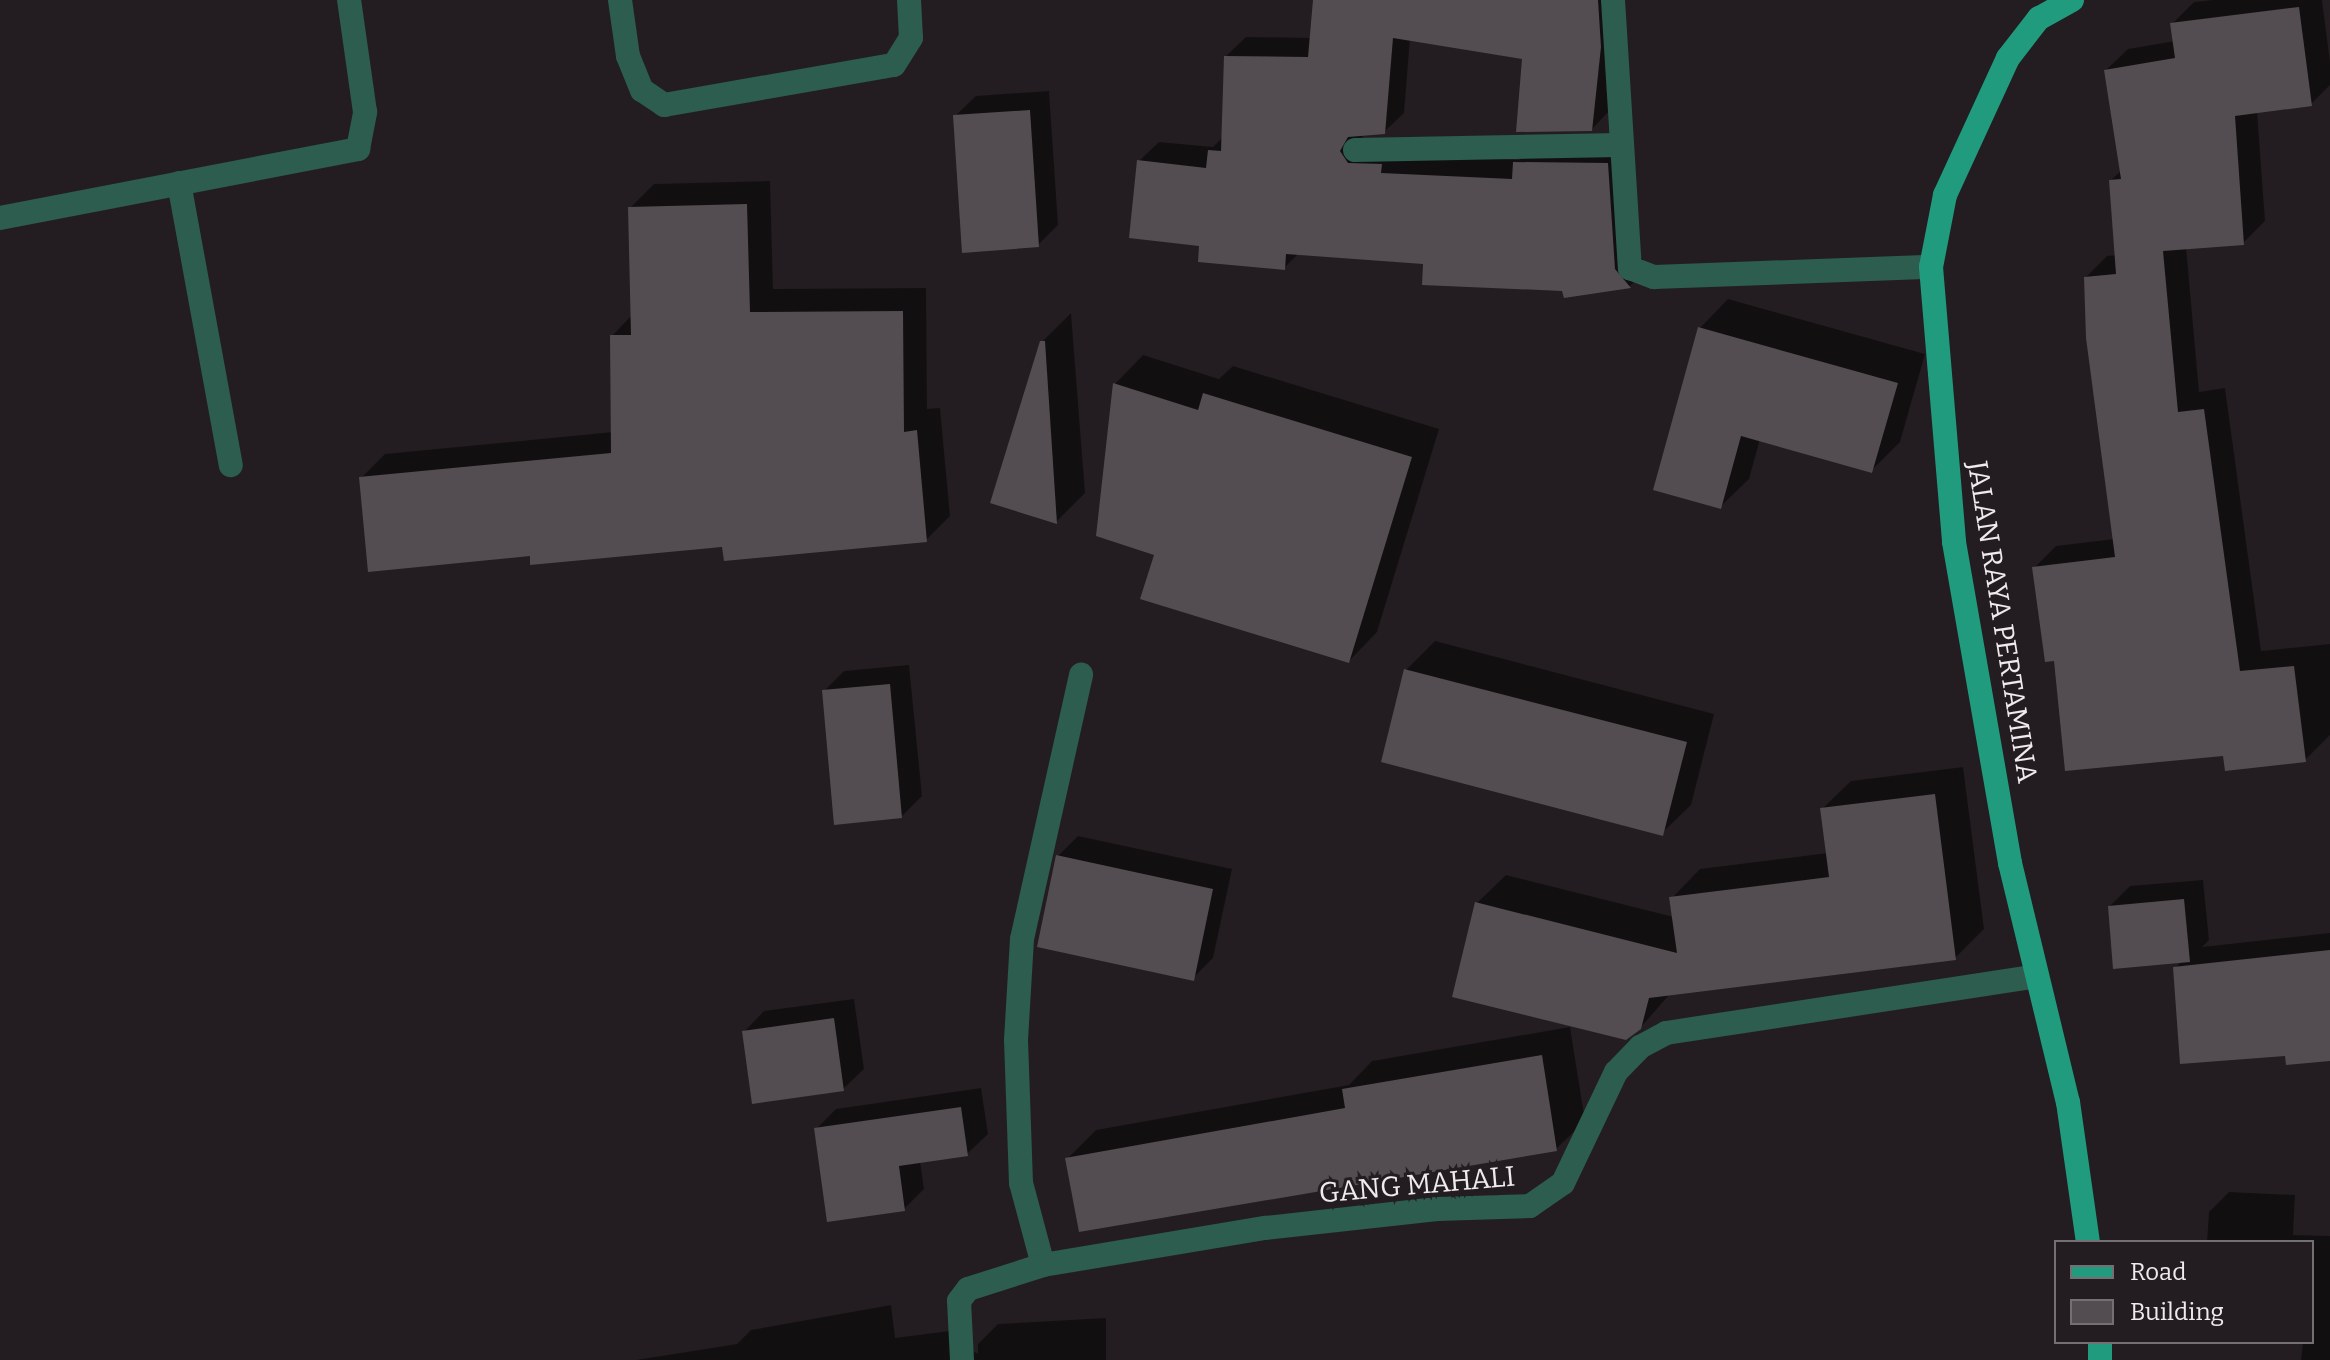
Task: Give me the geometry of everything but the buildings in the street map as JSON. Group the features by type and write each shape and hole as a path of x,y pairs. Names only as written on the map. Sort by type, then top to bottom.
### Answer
{"main road":[{"name":"JALAN RAYA PERTAMINA","path":"2072,0 2039,18 2008,58 1945,195 1931,267 1954,542 2010,863 2068,1102 2088,1240"}],"street":[{"path":"0,218 358,149 365,112 349,0"},
{"path":"620,0 628,56 642,90 664,105 894,65 911,38 909,0"},
{"path":"1613,0 1630,268 1654,277 1931,267"},
{"path":"1355,150 1620,145"},
{"path":"179,183 231,465"},
{"path":"1043,1265 1021,1183 1016,1040 1021,953 1081,675"},
{"name":"GANG MAHALI","path":"962,1360 959,1301 968,1289 1043,1265 1265,1228 1437,1209 1530,1206 1563,1183 1616,1072 1640,1047 1666,1033 2037,976"}]}
